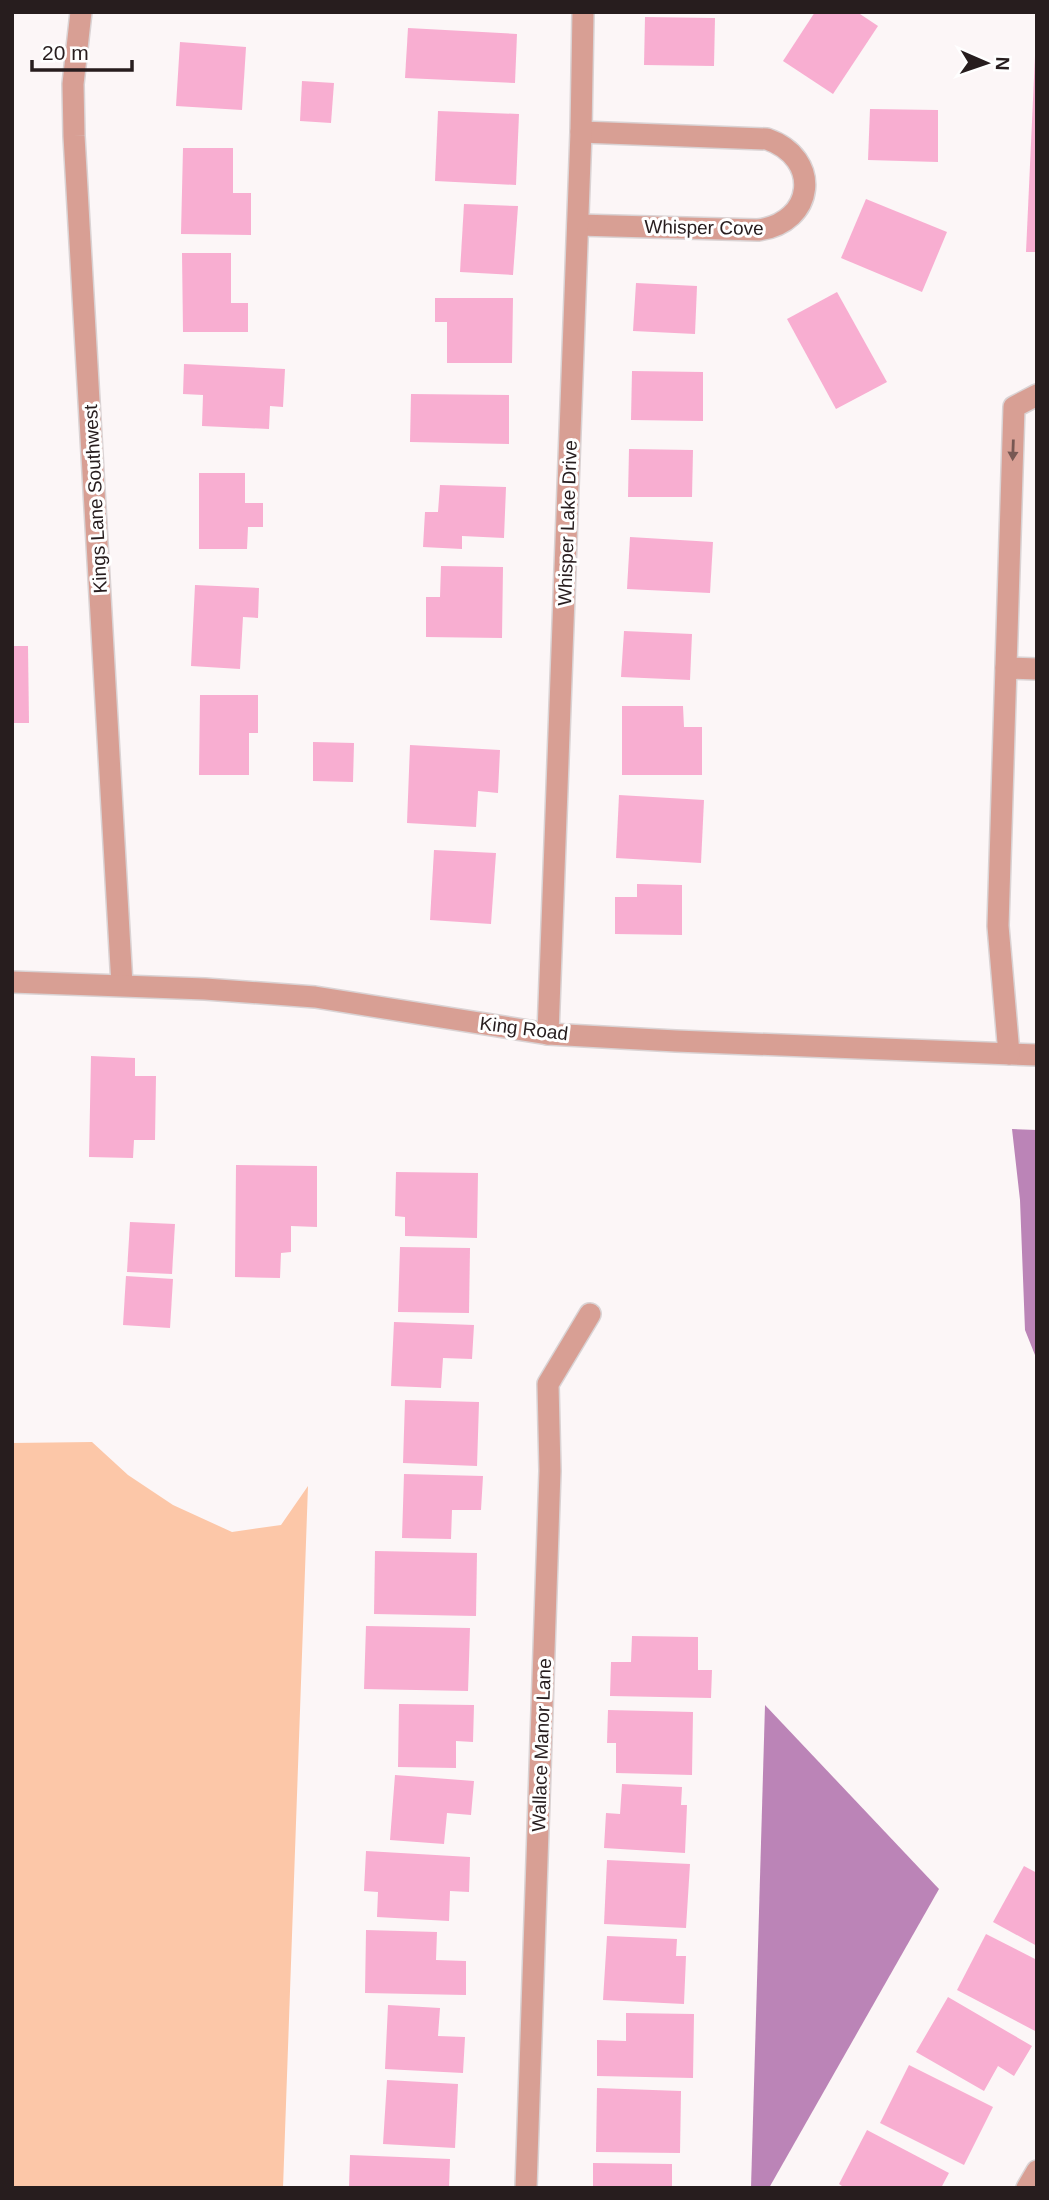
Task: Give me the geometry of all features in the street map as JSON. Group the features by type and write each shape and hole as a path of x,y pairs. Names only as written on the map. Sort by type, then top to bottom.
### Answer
{"street":[{"name":"Kings Lane Southwest","path":"81,12 73,84 74,136 122,985"},
{"name":"Whisper Lake Drive","path":"548,1034 578,225 583,12"},
{"name":"Whisper Cove","path":"578,225 772,229 786,222 797,211 804,197 805,182 802,166 793,153 781,144 767,139 581,132"},
{"path":"1009,1054 998,926 1014,407 1037,396"},
{"path":"1006,668 1037,669"},
{"name":"King Road","path":"12,982 238,990 315,997 548,1034 1037,1055"},
{"name":"Wallace Manor Lane","path":"526,2188 550,1471 548,1384 590,1314"},
{"path":"1027,2188 1037,2171"}],"shaded area":[{"path":"1012,1129 1037,1130 1037,1360 1025,1330 1020,1200"},
{"path":"92,1442 128,1475 173,1505 232,1532 281,1525 308,1486 283,2188 12,2188 12,1443"},
{"path":"765,1705 939,1889 769,2188 751,2188"}],"building":[{"path":"815,12 857,12 878,26 833,94 783,61"},
{"path":"645,17 715,18 714,66 644,65"},
{"path":"408,28 517,34 515,83 405,78"},
{"path":"180,42 246,47 242,110 176,106"},
{"path":"1035,56 1037,252 1026,252"},
{"path":"302,81 334,83 331,123 300,121"},
{"path":"870,109 938,110 938,162 868,160"},
{"path":"438,111 519,114 516,185 435,181"},
{"path":"183,148 233,148 233,193 251,193 251,235 181,234"},
{"path":"866,199 947,232 922,292 841,258"},
{"path":"464,204 518,206 513,275 460,272"},
{"path":"182,253 231,253 231,303 248,303 248,332 183,332"},
{"path":"636,283 697,286 695,334 633,331"},
{"path":"837,292 887,382 836,409 787,319"},
{"path":"435,298 513,298 512,363 447,363 447,322 435,322"},
{"path":"184,364 285,369 283,407 270,406 269,429 202,426 203,395 183,394"},
{"path":"632,371 703,372 703,421 631,420"},
{"path":"411,394 509,395 509,444 410,442"},
{"path":"629,449 693,450 692,497 628,497"},
{"path":"199,473 245,473 245,503 263,503 263,527 248,527 247,549 199,549"},
{"path":"440,485 506,487 504,538 462,536 462,549 423,547 425,512 438,512"},
{"path":"630,537 713,542 710,593 627,589"},
{"path":"441,566 503,567 502,638 426,637 426,597 440,597"},
{"path":"195,585 259,588 258,618 243,617 240,669 191,666"},
{"path":"624,631 692,634 690,680 621,677"},
{"path":"12,646 28,646 29,723 12,723"},
{"path":"200,695 258,695 258,733 249,733 249,775 199,775"},
{"path":"622,706 683,706 684,727 702,727 702,775 622,775"},
{"path":"313,742 354,743 353,782 313,781"},
{"path":"410,745 500,750 498,793 478,791 476,827 407,823"},
{"path":"619,795 704,800 701,863 616,858"},
{"path":"434,850 496,853 491,924 430,920"},
{"path":"637,884 682,885 682,935 615,934 615,897 637,897"},
{"path":"91,1056 135,1058 135,1076 156,1076 155,1140 134,1140 133,1158 89,1157"},
{"path":"236,1165 317,1166 317,1227 291,1226 291,1252 281,1253 280,1278 235,1277"},
{"path":"396,1172 478,1173 477,1238 405,1236 405,1217 395,1216"},
{"path":"130,1222 175,1224 172,1274 127,1272"},
{"path":"400,1247 470,1248 469,1313 398,1312"},
{"path":"126,1276 173,1279 170,1328 123,1325"},
{"path":"394,1322 474,1325 472,1359 443,1358 441,1388 391,1386"},
{"path":"405,1400 479,1402 477,1466 403,1463"},
{"path":"404,1474 483,1476 481,1510 452,1510 451,1539 402,1538"},
{"path":"375,1551 477,1553 476,1616 374,1614"},
{"path":"366,1626 470,1628 468,1691 364,1689"},
{"path":"632,1636 698,1637 698,1670 712,1670 711,1698 610,1696 611,1662 631,1662"},
{"path":"399,1704 474,1705 473,1742 456,1741 456,1768 398,1767"},
{"path":"608,1710 693,1712 692,1775 616,1773 616,1743 607,1743"},
{"path":"395,1775 474,1781 471,1815 447,1813 444,1844 390,1840"},
{"path":"622,1784 682,1787 681,1805 687,1805 685,1853 604,1848 606,1813 620,1814"},
{"path":"366,1851 470,1857 469,1892 450,1891 449,1921 377,1917 378,1892 364,1891"},
{"path":"607,1860 690,1864 686,1928 604,1924"},
{"path":"1024,1866 1037,1873 1037,1946 993,1922"},
{"path":"366,1930 437,1932 436,1960 466,1961 466,1995 365,1993"},
{"path":"986,1934 1037,1960 1037,2032 957,1990"},
{"path":"607,1936 677,1939 676,1956 686,1956 684,2004 603,2000"},
{"path":"948,1997 1032,2046 1014,2076 998,2066 984,2091 916,2052"},
{"path":"388,2005 440,2008 438,2036 465,2037 463,2073 385,2069"},
{"path":"626,2013 694,2014 693,2078 597,2076 597,2040 626,2041"},
{"path":"909,2065 993,2107 964,2165 880,2123"},
{"path":"387,2080 458,2084 455,2148 383,2144"},
{"path":"597,2088 681,2091 680,2153 596,2152"},
{"path":"867,2130 949,2173 941,2188 845,2188 839,2184"},
{"path":"350,2155 450,2159 449,2188 349,2188"},
{"path":"593,2163 672,2164 672,2188 593,2188"}]}
